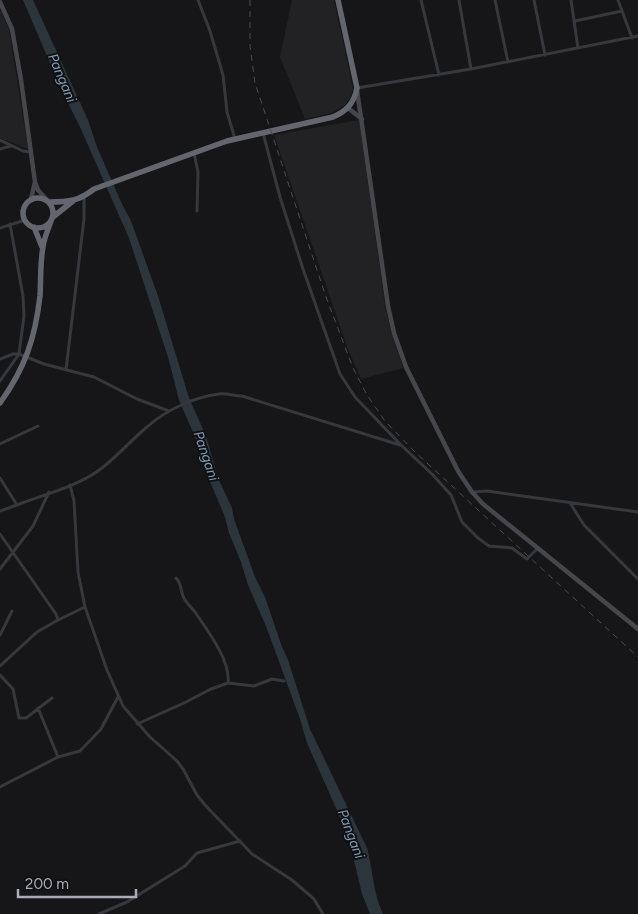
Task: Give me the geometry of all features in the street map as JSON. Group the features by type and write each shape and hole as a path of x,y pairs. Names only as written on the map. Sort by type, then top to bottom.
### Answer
{"highway":[{"path":"42,247 34,227 25,220 24,208 31,199 42,198 48,201 73,201 84,197 94,189 193,152 235,139 333,117 348,108 355,99 357,88 338,0"},
{"path":"0,403 11,387 26,358 35,331 42,247 52,219 53,209 48,201"},
{"path":"34,227 43,227 73,201"}],"main road":[{"path":"0,2 12,29 35,182 38,190 48,201"},
{"path":"357,88 388,306 394,333 406,367 458,471 472,492 484,504 638,629"},
{"path":"348,108 362,119"},
{"path":"31,199 35,182"}],"street":[{"path":"198,0 210,31 223,76 227,112 235,139"},
{"path":"421,0 439,75"},
{"path":"459,0 471,69"},
{"path":"495,0 508,62"},
{"path":"534,0 545,55"},
{"path":"571,0 578,48"},
{"path":"618,0 632,38"},
{"path":"575,21 622,11"},
{"path":"357,88 439,75 638,36"},
{"path":"263,133 302,269 340,374 354,397 451,495 462,522 484,542 489,546 512,548 528,559 538,548"},
{"path":"0,140 23,151 31,152"},
{"path":"0,149 10,145"},
{"path":"193,152 198,172 197,211"},
{"path":"66,370 84,219 84,197"},
{"path":"0,228 25,220"},
{"path":"0,381 19,354 23,331 23,296 10,224"},
{"path":"0,359 12,354 19,354 26,358 94,377 137,399 169,411"},
{"path":"0,511 70,485 98,471 146,427 169,411 195,400 220,394 242,396 401,445"},
{"path":"0,444 38,426"},
{"path":"0,478 17,505"},
{"path":"70,485 74,501 78,572 85,607 118,696 137,724 176,761 183,769 197,795 240,841 260,860 301,887 314,899 322,914"},
{"path":"0,569 33,526 49,492"},
{"path":"472,492 487,492 638,512"},
{"path":"570,503 584,525 638,579"},
{"path":"0,534 56,614 58,620"},
{"path":"176,578 182,586 183,596 222,655 228,671 228,683"},
{"path":"0,666 37,632 85,607"},
{"path":"0,635 12,611"},
{"path":"0,675 13,689 20,718 26,718 52,698"},
{"path":"137,724 211,689 228,683 254,686 272,678 284,681"},
{"path":"0,787 58,757 80,751 101,729 118,696"},
{"path":"38,708 58,757"},
{"path":"99,914 127,902 185,866 197,854 240,841"}],"shaded area":[{"path":"292,0 334,0 353,88 351,97 345,105 332,113 305,119 280,57"},
{"path":"0,9 9,30 28,149 0,138"},
{"path":"359,120 385,306 403,368 361,379 348,349 274,135"}],"water":[{"name":"Pangani","path":"23,0 33,0 88,120 97,147 131,221 158,296 189,398 206,436 218,478 232,508 234,519 255,577 265,597 310,729 367,848 375,890 383,914 370,914 362,894 344,826 307,743 266,626 248,585 225,517 208,477 199,446 179,400 168,357 129,238"}],"railway":[{"path":"250,0 250,46 255,83 326,297 353,368 367,395 385,421 415,452 638,657"}]}
